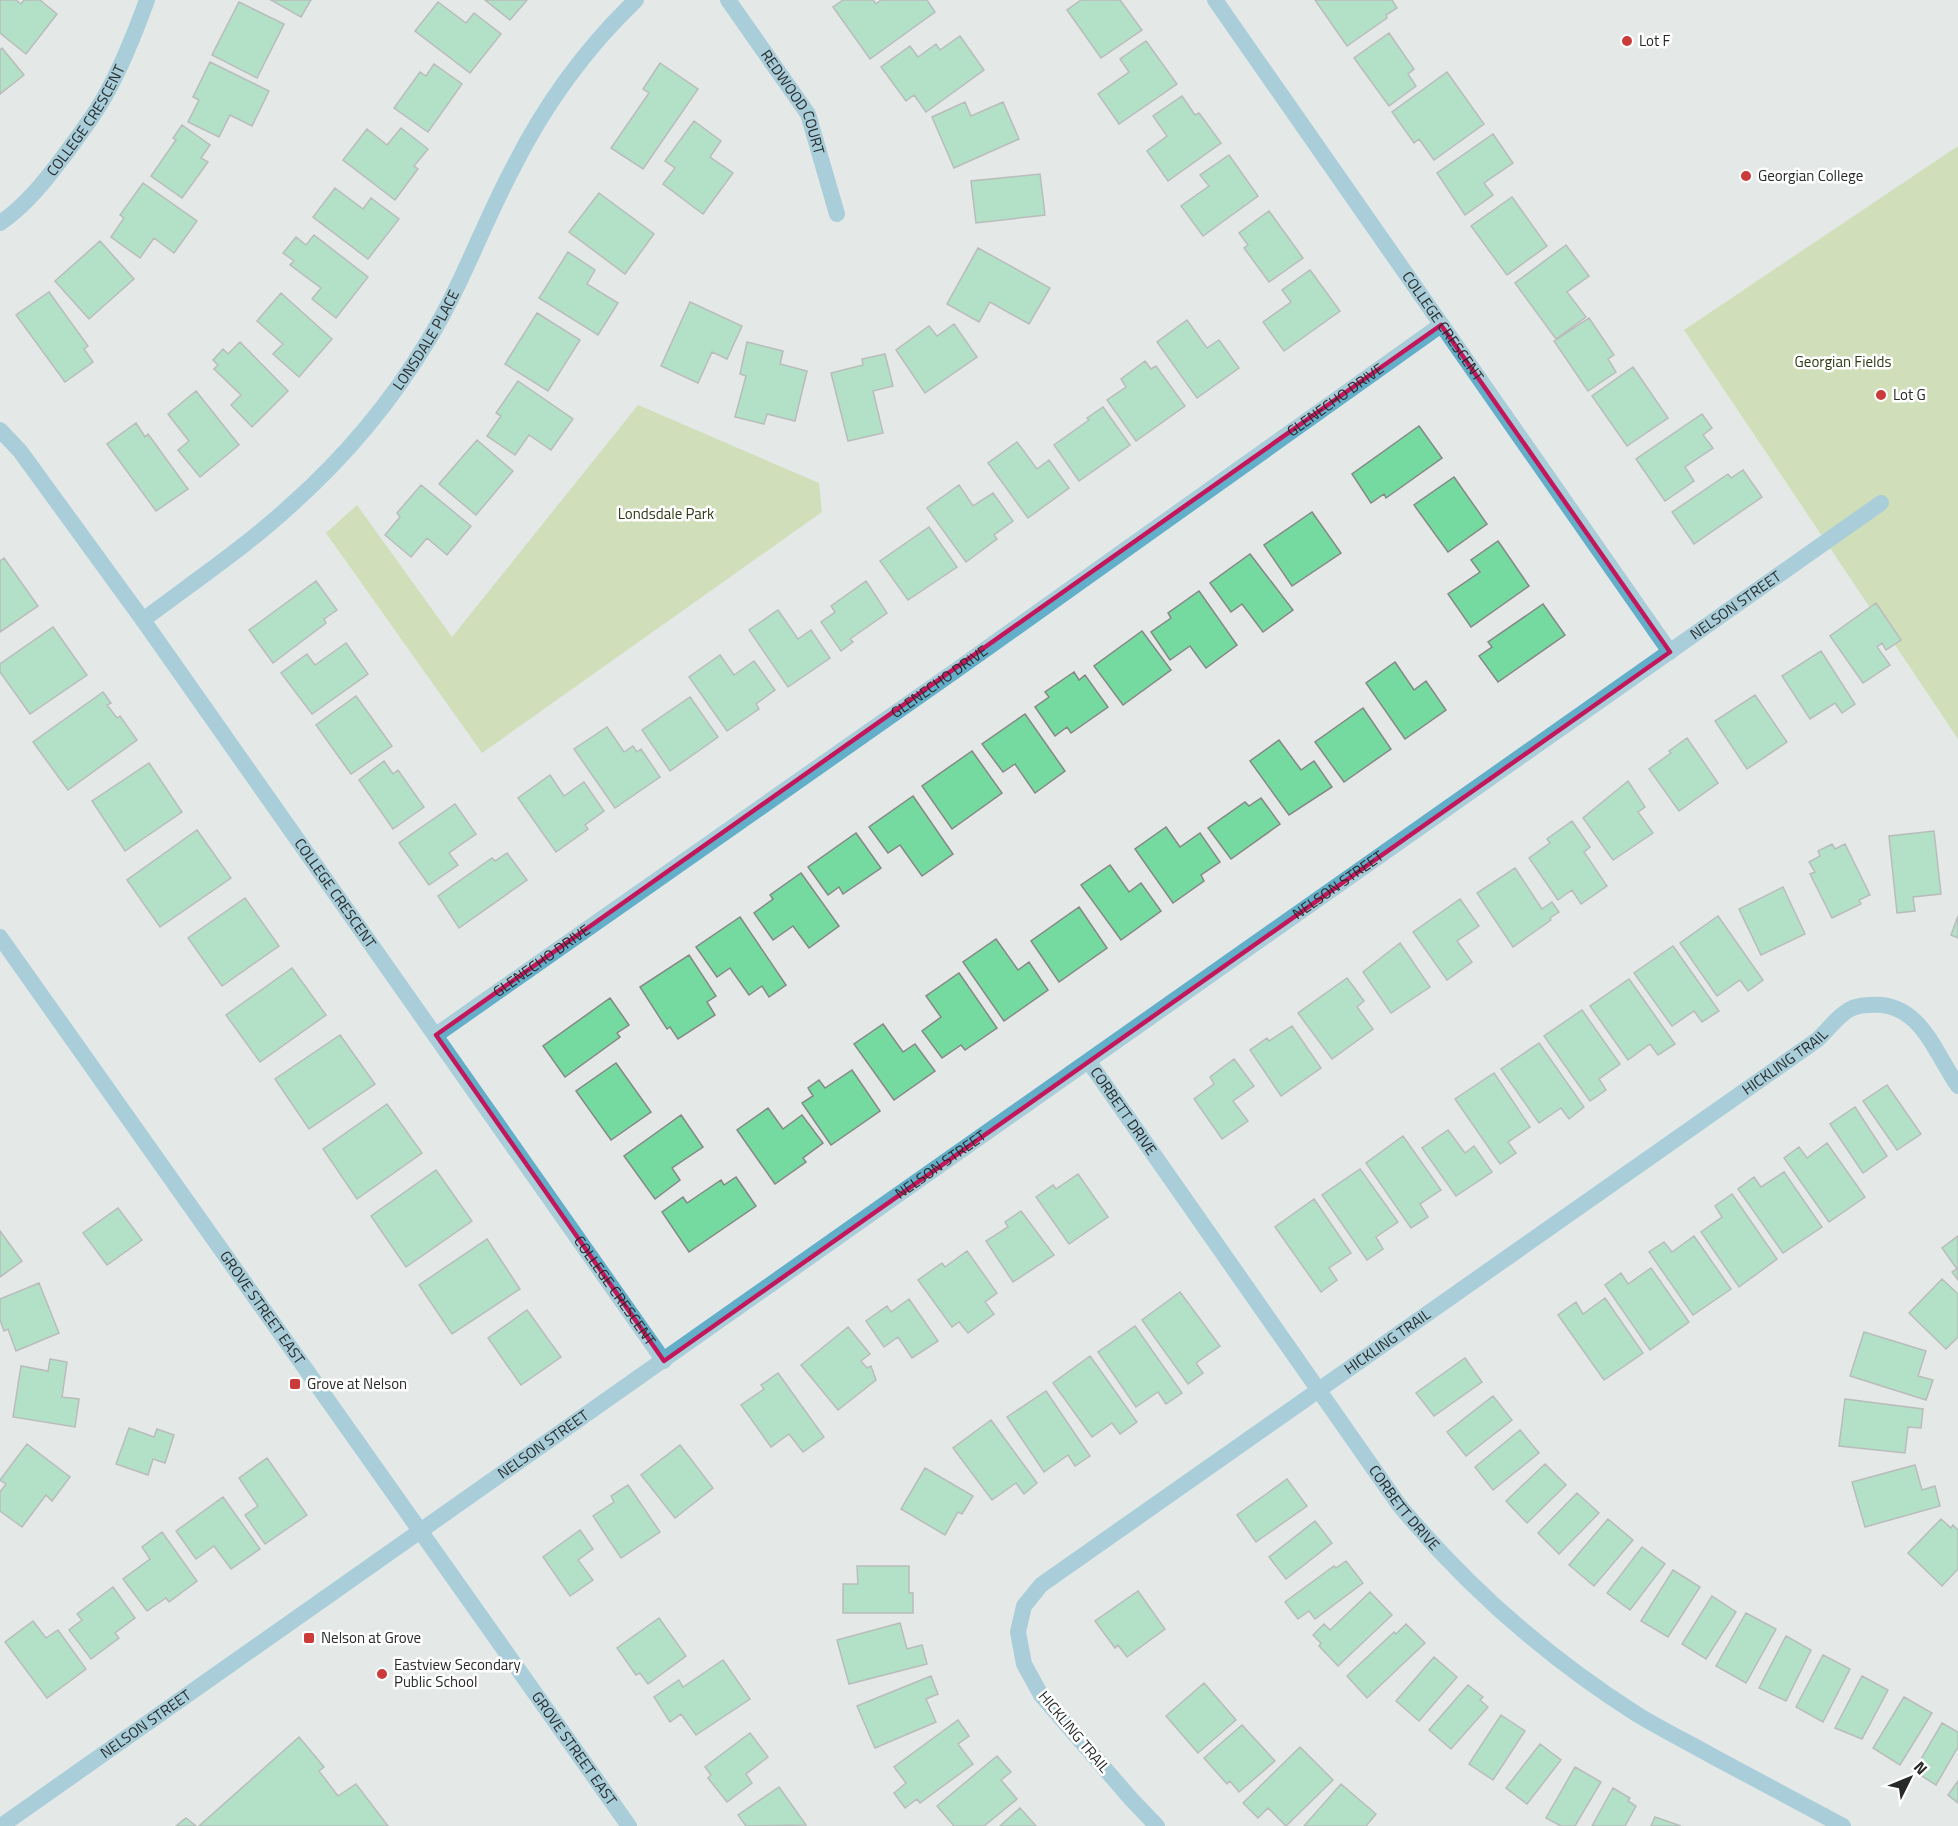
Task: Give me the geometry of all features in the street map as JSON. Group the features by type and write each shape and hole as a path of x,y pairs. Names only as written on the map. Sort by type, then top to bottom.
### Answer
{"street":[{"name":"COLLEGE CRESCENT","path":"0,223 14,214 50,174 80,134 104,97 128,49 147,0"},
{"name":"LONSDALE PLACE","path":"142,620 250,540 291,506 363,431 397,388 430,339 535,127 578,65 615,20 636,0"},
{"name":"REDWOOD COURT","path":"728,0 808,114 837,214"},
{"name":"COLLEGE CRESCENT","path":"1215,0 1670,652"},
{"name":"GLENECHO DRIVE","path":"436,1035 935,685 1441,324"},
{"name":"COLLEGE CRESCENT","path":"0,430 21,451 142,620 664,1361"},
{"name":"NELSON STREET","path":"2,1826 1881,503"},
{"name":"GROVE STREET EAST","path":"0,937 629,1826"},
{"name":"HICKLING TRAIL","path":"1157,1826 1041,1695 1024,1664 1018,1632 1024,1606 1041,1585 1817,1040 1844,1012 1859,1005 1877,1004 1893,1006 1907,1014 1929,1036 1958,1086"},
{"name":"CORBETT DRIVE","path":"1089,1062 1399,1505 1431,1543 1501,1612 1568,1667 1640,1716 1843,1826"}],"highlighted area":[{"path":"1441,325 1670,652 664,1361 436,1035"}],"green space":[{"name":"Georgian Fields","path":"1958,146 1958,739 1684,330"},
{"name":"Londsdale Park","path":"638,405 819,483 822,512 482,753 326,533 357,505 452,637"}],"building":[{"path":"0,0 16,0 21,4 24,0 40,0 57,14 26,54 0,33"},
{"path":"271,0 311,0 301,17"},
{"path":"485,0 527,0 510,20"},
{"path":"843,0 873,0 876,4 881,0 927,0 935,12 870,59 833,7"},
{"path":"1081,0 1120,0 1142,30 1101,58 1067,10"},
{"path":"1315,0 1392,0 1397,8 1386,15 1387,18 1347,46"},
{"path":"239,2 284,24 257,78 212,55"},
{"path":"438,2 466,23 474,13 501,34 470,73 415,31"},
{"path":"1389,33 1414,69 1408,74 1416,86 1389,106 1354,58"},
{"path":"960,36 984,70 926,112 914,95 906,101 881,67 910,46 918,57 936,44 940,50"},
{"path":"1146,41 1177,84 1119,124 1098,94 1129,72 1120,59"},
{"path":"2,48 24,75 0,94 0,50"},
{"path":"210,62 269,91 252,126 230,115 219,137 188,122 199,100 193,97"},
{"path":"660,63 698,89 643,169 611,148 649,93 643,89"},
{"path":"434,64 462,84 428,132 394,108 420,72 426,76"},
{"path":"1447,72 1484,124 1434,160 1419,139 1414,143 1392,112"},
{"path":"1182,96 1195,115 1199,113 1221,143 1168,181 1147,151 1167,136 1153,116"},
{"path":"965,102 971,116 1003,102 1019,139 954,168 932,117"},
{"path":"694,121 721,141 710,157 733,173 703,214 663,184 675,168 665,161"},
{"path":"182,125 210,145 201,158 208,162 182,198 151,176 176,140 173,138"},
{"path":"401,128 428,149 414,166 418,169 395,200 343,160 367,129 387,145"},
{"path":"1493,134 1513,163 1484,183 1493,195 1465,215 1437,173"},
{"path":"1229,155 1258,196 1203,236 1181,206 1209,186 1200,175"},
{"path":"1040,174 1045,215 976,223 971,181"},
{"path":"143,183 197,221 174,253 154,238 140,258 111,237 124,218 120,215"},
{"path":"335,188 363,209 371,198 399,219 368,259 313,217"},
{"path":"599,193 654,234 625,274 569,232"},
{"path":"1512,197 1547,246 1507,275 1471,226"},
{"path":"1269,211 1303,258 1269,282 1244,248 1248,245 1239,233"},
{"path":"314,235 368,277 336,318 312,299 321,288 290,265 294,261 283,253 296,237 306,245"},
{"path":"100,241 134,279 89,319 55,281"},
{"path":"1566,245 1589,276 1567,292 1586,317 1556,339 1515,283"},
{"path":"978,248 1050,288 1029,324 990,302 979,322 947,304"},
{"path":"568,252 595,270 587,284 618,303 598,335 539,298"},
{"path":"1310,270 1340,311 1284,351 1263,322 1291,302 1282,290"},
{"path":"49,292 88,346 84,349 93,362 65,382 16,315"},
{"path":"281,293 332,339 299,377 273,354 283,344 257,321"},
{"path":"690,302 742,326 727,359 712,352 698,383 661,366"},
{"path":"537,313 580,340 548,391 505,364"},
{"path":"1589,318 1614,355 1608,359 1616,372 1588,391 1554,341"},
{"path":"1187,320 1207,348 1219,340 1239,368 1197,398 1157,342"},
{"path":"954,324 977,357 925,393 896,350 929,326 937,336"},
{"path":"240,342 288,391 252,427 231,405 241,395 214,369 218,365 213,360 223,349 228,354"},
{"path":"747,342 783,351 780,364 807,371 795,421 767,414 764,424 735,417 746,376 740,374"},
{"path":"885,354 893,386 873,391 883,433 848,441 831,373 863,365 862,359"},
{"path":"1145,361 1151,369 1156,366 1185,406 1136,441 1107,400 1126,387 1121,379"},
{"path":"1633,367 1668,418 1627,446 1592,396"},
{"path":"518,381 573,419 551,450 529,435 515,455 487,436 501,416 496,413"},
{"path":"196,391 239,445 200,477 178,450 189,441 168,414"},
{"path":"1103,407 1130,445 1079,481 1054,445"},
{"path":"1702,414 1712,428 1703,435 1713,448 1685,467 1694,481 1665,501 1636,459"},
{"path":"136,423 145,437 148,434 188,489 156,511 107,444"},
{"path":"1419,426 1442,458 1386,498 1384,494 1371,503 1352,474"},
{"path":"477,440 513,471 476,515 439,484"},
{"path":"1017,442 1037,469 1049,460 1069,488 1028,518 988,463"},
{"path":"1743,470 1762,497 1694,544 1672,512 1728,474 1731,478"},
{"path":"1454,477 1487,524 1448,552 1414,505"},
{"path":"421,485 471,526 447,555 427,538 411,557 385,535 400,517 397,513"},
{"path":"959,485 973,506 993,493 1013,521 994,535 997,539 966,562 927,508"},
{"path":"1312,512 1341,553 1292,586 1264,545"},
{"path":"929,527 957,567 908,600 880,561"},
{"path":"1498,541 1529,586 1471,627 1448,594 1480,572 1471,560"},
{"path":"1250,554 1293,610 1263,632 1242,604 1231,612 1210,583"},
{"path":"4,558 38,606 0,632 0,561"},
{"path":"316,581 337,610 324,619 326,623 273,663 249,630"},
{"path":"866,581 887,613 850,639 853,642 841,651 821,622 835,612 831,606"},
{"path":"1199,591 1237,645 1206,668 1190,646 1170,660 1151,632 1171,618 1168,613"},
{"path":"1876,603 1901,640 1886,650 1882,643 1877,647 1890,665 1863,683 1830,636"},
{"path":"1543,604 1565,635 1498,682 1479,656 1492,647 1488,642"},
{"path":"778,610 798,639 811,630 830,658 788,687 749,630"},
{"path":"53,627 87,675 30,714 0,672 0,664"},
{"path":"1142,631 1171,670 1123,705 1094,666"},
{"path":"346,643 368,674 312,714 281,673 307,654 315,665"},
{"path":"1821,651 1855,704 1842,713 1835,703 1810,719 1782,676"},
{"path":"720,655 734,675 754,661 775,690 756,704 759,709 727,731 689,677"},
{"path":"1395,662 1414,690 1426,681 1446,710 1405,739 1366,683"},
{"path":"1074,672 1079,680 1085,675 1108,707 1071,733 1067,727 1055,736 1035,707 1049,697 1045,692"},
{"path":"103,692 111,703 107,705 117,718 120,716 137,740 68,790 33,742"},
{"path":"1755,695 1787,742 1747,769 1715,721"},
{"path":"356,696 392,746 351,774 316,725"},
{"path":"690,697 718,737 670,771 642,730"},
{"path":"1363,708 1391,749 1344,782 1315,742"},
{"path":"1025,714 1065,771 1035,793 1015,764 1003,772 982,744"},
{"path":"607,727 624,752 633,746 637,752 641,749 660,777 615,808 574,749"},
{"path":"1687,738 1718,783 1679,811 1649,769"},
{"path":"1279,740 1301,770 1314,761 1332,787 1289,815 1250,761"},
{"path":"972,751 1002,793 952,829 922,786"},
{"path":"384,761 393,774 398,770 424,807 393,829 359,780"},
{"path":"149,763 182,812 125,851 92,801"},
{"path":"550,775 564,796 584,782 604,811 585,825 588,829 556,852 518,798"},
{"path":"1628,781 1645,807 1638,812 1653,833 1613,860 1583,818"},
{"path":"913,796 953,854 922,876 900,845 888,853 869,827"},
{"path":"1261,798 1280,824 1231,859 1208,828 1245,802 1249,806"},
{"path":"455,804 476,834 449,853 458,865 429,885 399,843"},
{"path":"1572,821 1590,847 1584,852 1607,886 1581,904 1572,890 1558,900 1529,858 1550,843 1547,839"},
{"path":"1166,827 1180,847 1200,833 1220,862 1201,875 1204,881 1173,903 1135,849"},
{"path":"197,830 231,878 160,927 127,880"},
{"path":"1934,831 1941,894 1913,897 1915,911 1897,913 1889,836"},
{"path":"856,833 881,868 843,894 839,887 828,895 808,867"},
{"path":"1832,844 1835,849 1845,844 1870,895 1859,900 1861,904 1832,918 1810,874 1815,872 1809,862 1820,856 1818,851"},
{"path":"507,853 527,880 459,928 438,896 492,858 495,861"},
{"path":"1110,865 1129,892 1141,883 1161,911 1121,940 1081,885"},
{"path":"1515,868 1542,909 1552,902 1559,912 1513,947 1477,893"},
{"path":"801,873 839,926 809,948 793,926 773,940 754,913 773,899 770,895"},
{"path":"1783,887 1805,934 1761,955 1739,909"},
{"path":"245,898 279,946 222,986 188,938"},
{"path":"1460,899 1479,926 1457,941 1472,962 1447,980 1413,932"},
{"path":"1079,907 1107,948 1059,982 1031,941"},
{"path":"1718,916 1763,980 1748,991 1740,980 1717,996 1680,943"},
{"path":"1958,916 1958,938 1951,935"},
{"path":"740,917 786,985 769,997 762,986 749,995 730,968 717,977 696,947"},
{"path":"996,939 1018,970 1029,962 1048,990 1004,1021 963,962"},
{"path":"1400,943 1430,987 1391,1013 1363,972"},
{"path":"1673,946 1719,1011 1702,1022 1694,1011 1672,1026 1634,973"},
{"path":"689,955 716,996 707,1002 715,1015 678,1039 670,1027 667,1029 640,987"},
{"path":"292,968 326,1015 260,1062 226,1015"},
{"path":"959,973 997,1028 965,1050 961,1045 942,1058 922,1031 941,1017 926,996"},
{"path":"1347,978 1364,1001 1357,1007 1373,1029 1332,1059 1298,1013"},
{"path":"1629,979 1675,1044 1658,1055 1650,1044 1628,1060 1590,1006"},
{"path":"610,998 629,1025 617,1033 620,1037 565,1077 543,1046"},
{"path":"1582,1010 1620,1064 1599,1079 1606,1090 1590,1101 1544,1036"},
{"path":"883,1024 903,1052 915,1044 935,1071 894,1100 854,1044"},
{"path":"1292,1026 1321,1068 1281,1096 1250,1050 1267,1038 1269,1041"},
{"path":"340,1035 375,1084 309,1129 275,1079"},
{"path":"1539,1043 1584,1107 1569,1119 1561,1108 1539,1123 1501,1069"},
{"path":"1234,1059 1254,1086 1233,1101 1248,1121 1222,1139 1194,1099 1214,1084 1210,1077"},
{"path":"616,1063 651,1112 611,1140 576,1091"},
{"path":"852,1070 880,1111 831,1145 802,1103 813,1096 808,1088 819,1080 825,1088"},
{"path":"1494,1073 1530,1127 1508,1142 1516,1153 1500,1164 1455,1099"},
{"path":"1887,1085 1921,1134 1897,1150 1863,1101"},
{"path":"387,1104 422,1153 357,1199 323,1149"},
{"path":"1855,1107 1887,1156 1863,1173 1830,1124"},
{"path":"768,1108 783,1129 802,1115 823,1143 803,1158 806,1162 775,1184 737,1130"},
{"path":"681,1115 703,1147 672,1168 680,1180 655,1199 624,1156"},
{"path":"1448,1130 1465,1153 1474,1146 1492,1172 1456,1196 1422,1148"},
{"path":"1403,1136 1441,1190 1420,1204 1428,1217 1411,1228 1366,1163"},
{"path":"1827,1143 1865,1197 1829,1222 1784,1158 1799,1147 1807,1158"},
{"path":"1360,1169 1398,1222 1376,1237 1383,1249 1367,1260 1322,1195"},
{"path":"436,1170 472,1221 406,1267 371,1216"},
{"path":"1784,1172 1822,1227 1783,1253 1738,1189 1754,1177 1761,1187"},
{"path":"1078,1174 1108,1217 1069,1244 1036,1197 1053,1185 1056,1189"},
{"path":"736,1177 756,1206 689,1252 662,1212 683,1197 687,1203 721,1180 724,1185"},
{"path":"1732,1194 1777,1259 1739,1287 1701,1232 1722,1217 1715,1206"},
{"path":"1314,1199 1351,1253 1329,1268 1337,1280 1321,1292 1275,1227"},
{"path":"118,1208 142,1240 107,1265 83,1233"},
{"path":"1021,1211 1054,1255 1013,1282 986,1241 1008,1227 1005,1222"},
{"path":"0,1231 22,1261 0,1277"},
{"path":"1694,1236 1731,1289 1693,1315 1649,1252 1664,1242 1672,1252"},
{"path":"1958,1236 1958,1280 1952,1272 1957,1269 1942,1248"},
{"path":"487,1239 520,1289 452,1334 419,1285"},
{"path":"967,1251 997,1293 985,1302 994,1314 968,1333 959,1322 952,1327 918,1280 942,1263 945,1267"},
{"path":"1651,1268 1689,1322 1650,1350 1605,1285 1621,1273 1628,1284"},
{"path":"1942,1279 1958,1294 1958,1337 1946,1349 1909,1313"},
{"path":"39,1283 59,1333 16,1351 8,1329 4,1331 0,1320 0,1299"},
{"path":"1180,1292 1220,1346 1196,1363 1203,1373 1188,1384 1142,1320"},
{"path":"1605,1298 1643,1353 1604,1380 1558,1315 1576,1302 1583,1314"},
{"path":"909,1299 938,1341 912,1358 898,1337 884,1347 866,1321 887,1306 891,1312"},
{"path":"527,1310 561,1357 521,1385 488,1338"},
{"path":"1135,1326 1182,1393 1166,1404 1158,1392 1136,1407 1098,1352"},
{"path":"848,1327 870,1354 861,1361 867,1368 871,1366 876,1380 838,1410 801,1365"},
{"path":"1864,1332 1926,1351 1918,1376 1933,1380 1926,1400 1850,1376"},
{"path":"1090,1356 1137,1422 1120,1434 1112,1423 1092,1437 1053,1383"},
{"path":"1465,1358 1482,1382 1434,1416 1416,1393"},
{"path":"50,1359 67,1362 62,1397 79,1399 75,1427 13,1417 21,1366 48,1371"},
{"path":"778,1373 824,1437 803,1452 789,1434 771,1447 741,1405 764,1389 761,1385"},
{"path":"1046,1391 1090,1456 1075,1466 1068,1455 1044,1472 1007,1417"},
{"path":"1493,1396 1512,1420 1466,1456 1447,1432"},
{"path":"1845,1399 1923,1409 1921,1428 1908,1427 1905,1453 1839,1446"},
{"path":"991,1420 1037,1483 1024,1494 1016,1483 992,1500 953,1448"},
{"path":"129,1428 154,1437 157,1429 174,1435 165,1463 153,1459 148,1475 116,1464"},
{"path":"1520,1430 1539,1453 1493,1490 1475,1467"},
{"path":"27,1444 70,1477 52,1501 46,1495 22,1527 0,1511 0,1492 6,1484 0,1480"},
{"path":"680,1445 713,1488 675,1518 641,1475"},
{"path":"267,1458 307,1515 265,1544 245,1515 258,1506 239,1478"},
{"path":"1545,1464 1566,1485 1527,1523 1506,1501"},
{"path":"1915,1465 1922,1490 1935,1486 1940,1506 1865,1527 1852,1482"},
{"path":"925,1468 973,1496 962,1514 958,1512 945,1535 901,1509"},
{"path":"1287,1479 1307,1506 1256,1542 1237,1515"},
{"path":"628,1485 660,1532 621,1558 593,1516 614,1502 611,1496"},
{"path":"1577,1493 1599,1513 1559,1554 1538,1533"},
{"path":"223,1497 260,1549 231,1569 214,1546 196,1559 176,1531"},
{"path":"1608,1519 1633,1540 1594,1586 1569,1565"},
{"path":"1941,1519 1951,1528 1953,1525 1958,1530 1958,1569 1942,1586 1908,1553"},
{"path":"1315,1521 1332,1543 1286,1579 1269,1557"},
{"path":"580,1530 593,1549 578,1560 593,1580 570,1596 543,1557"},
{"path":"162,1532 197,1581 169,1602 166,1598 147,1611 123,1579 150,1559 142,1547"},
{"path":"1642,1547 1665,1564 1630,1610 1607,1593"},
{"path":"1346,1561 1363,1583 1315,1619 1309,1611 1298,1619 1285,1602 1334,1566 1336,1568"},
{"path":"857,1566 909,1566 909,1593 913,1593 913,1613 843,1613 843,1584 858,1584"},
{"path":"1673,1570 1700,1587 1668,1637 1641,1621"},
{"path":"113,1587 135,1618 115,1633 119,1638 91,1659 69,1630 82,1620 77,1614"},
{"path":"1138,1591 1165,1629 1127,1657 1118,1645 1115,1648 1095,1621"},
{"path":"1370,1592 1392,1615 1338,1666 1319,1646 1321,1643 1313,1635 1324,1624 1330,1630"},
{"path":"1712,1596 1736,1612 1706,1659 1682,1644"},
{"path":"1746,1613 1776,1629 1746,1683 1716,1666"},
{"path":"659,1618 686,1656 648,1684 640,1673 636,1675 617,1648"},
{"path":"33,1621 46,1638 58,1630 86,1669 47,1698 5,1642"},
{"path":"900,1623 907,1649 922,1645 927,1664 849,1684 837,1640"},
{"path":"1406,1624 1425,1643 1367,1698 1347,1676 1394,1632 1396,1634"},
{"path":"1786,1636 1811,1650 1786,1701 1759,1688"},
{"path":"1823,1655 1850,1669 1823,1722 1796,1707"},
{"path":"1434,1657 1457,1677 1419,1721 1396,1701"},
{"path":"723,1660 750,1699 696,1735 681,1714 670,1722 654,1697 679,1680 683,1687"},
{"path":"931,1676 938,1694 926,1699 936,1722 875,1748 857,1706"},
{"path":"1862,1676 1888,1690 1862,1739 1835,1728"},
{"path":"1204,1683 1236,1720 1198,1753 1166,1716"},
{"path":"1468,1685 1483,1697 1480,1700 1488,1707 1451,1749 1429,1730"},
{"path":"1904,1697 1932,1713 1900,1765 1873,1748"},
{"path":"1501,1715 1525,1731 1493,1780 1469,1764"},
{"path":"958,1720 969,1736 958,1744 973,1764 920,1803 917,1799 905,1808 894,1793 906,1783 894,1767"},
{"path":"1942,1723 1958,1732 1958,1747 1936,1785 1914,1771"},
{"path":"1242,1725 1275,1761 1239,1792 1230,1781 1227,1784 1204,1758"},
{"path":"750,1733 768,1757 746,1774 752,1783 727,1802 708,1778 711,1775 705,1767"},
{"path":"299,1737 324,1767 319,1771 338,1796 356,1784 388,1826 199,1826"},
{"path":"1540,1744 1561,1760 1527,1804 1506,1788"},
{"path":"1300,1747 1333,1780 1286,1826 1268,1808 1258,1818 1243,1803"},
{"path":"997,1756 1011,1772 1001,1780 1017,1799 984,1826 954,1826 937,1806"},
{"path":"1575,1767 1601,1782 1575,1826 1561,1826 1546,1818"},
{"path":"1958,1781 1958,1803 1948,1795"},
{"path":"1341,1784 1376,1814 1366,1826 1304,1826"},
{"path":"779,1787 806,1825 746,1826 738,1815"},
{"path":"1613,1788 1630,1798 1628,1801 1636,1806 1625,1826 1592,1826"},
{"path":"1020,1808 1036,1826 1000,1826"},
{"path":"1655,1817 1681,1826 1651,1826"},
{"path":"186,1818 196,1826 176,1826"}],"place":[{"name":"Lot F","path":"1627,41"},
{"name":"Georgian College","path":"1746,176"},
{"name":"Lot G","path":"1881,395"},
{"name":"Grove at Nelson","path":"295,1384"},
{"name":"Nelson at Grove","path":"309,1638"},
{"name":"Eastview Secondary Public School","path":"382,1674"}]}
